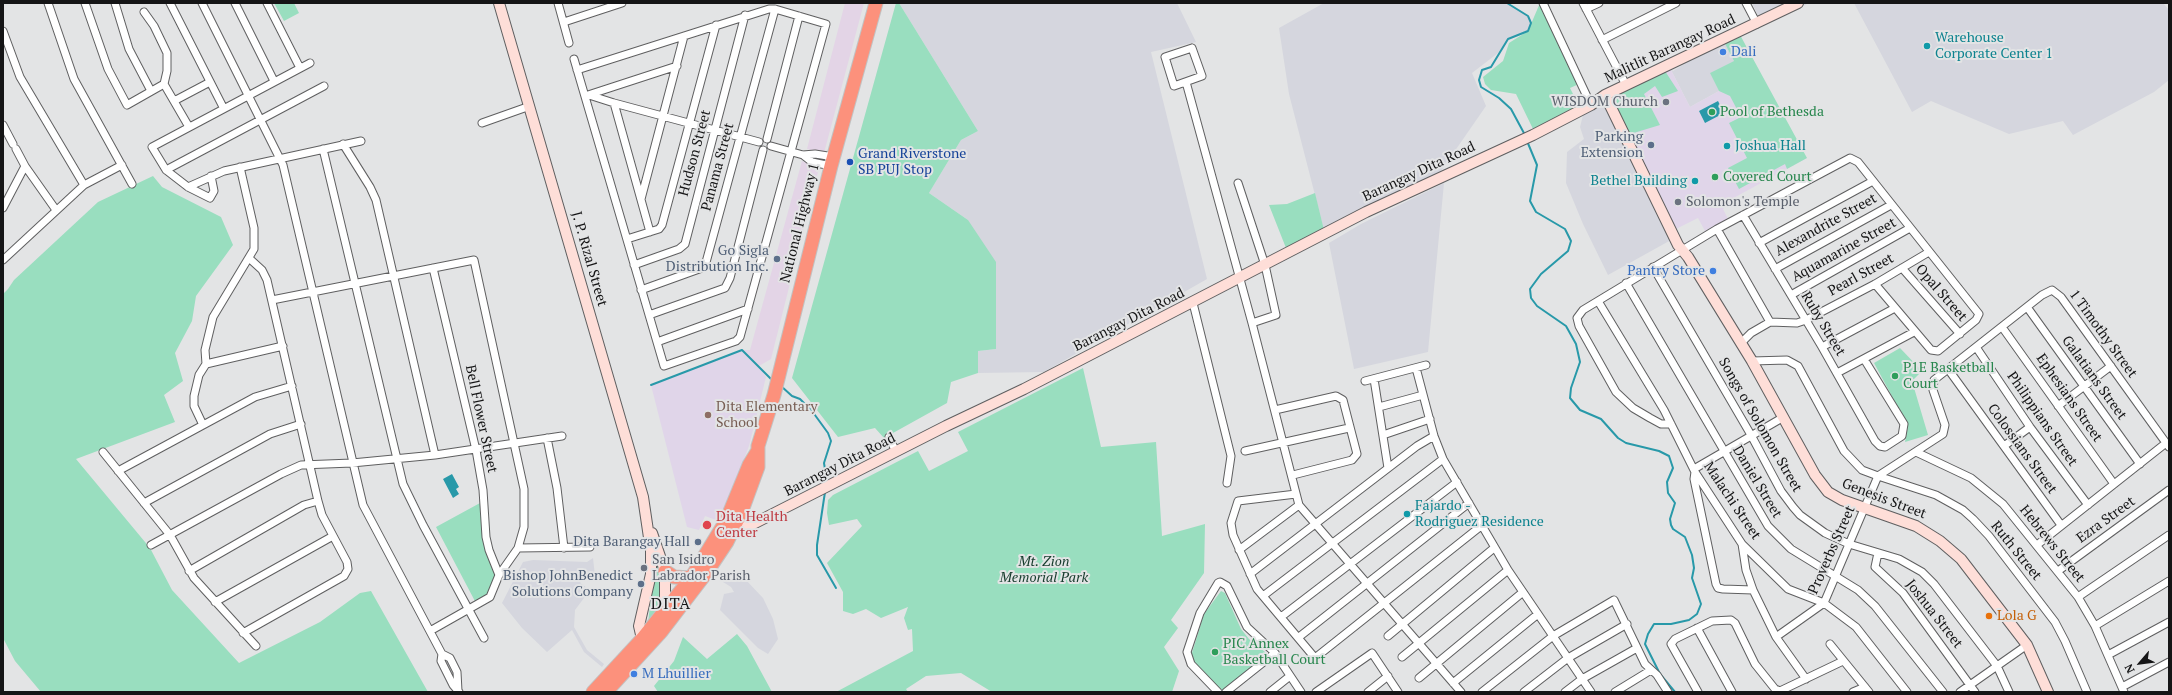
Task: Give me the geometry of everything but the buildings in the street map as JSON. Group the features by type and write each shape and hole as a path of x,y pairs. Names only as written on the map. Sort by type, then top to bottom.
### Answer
{"highway":[{"name":"National Highway 1","path":"593,692 645,642 661,632 710,568 729,527 735,503 749,465 757,452 774,395 833,162 876,3"},
{"name":"National Highway 1","path":"606,692 645,642 662,615 743,508 758,467 757,452"},
{"path":"665,570 674,577 691,578"}],"street":[{"path":"48,3 74,80 132,184"},
{"path":"85,3 108,69 127,104 164,84"},
{"path":"171,3 223,107"},
{"path":"202,3 280,158 363,505 442,654 441,661 453,686 459,691"},
{"path":"235,3 274,81"},
{"path":"267,3 300,68"},
{"name":"J. P. Rizal Street","path":"499,3 643,497 651,550 651,574 639,626 645,642"},
{"path":"558,3 569,43"},
{"path":"564,22 622,3"},
{"path":"1543,3 1591,105"},
{"path":"1598,3 1585,6 1626,85"},
{"path":"1602,40 1676,3"},
{"path":"1746,3 1757,24"},
{"name":"Malitlit Barangay Road","path":"1533,135 1591,105 1605,95 1757,24 1798,3"},
{"path":"116,4 129,49 151,91"},
{"path":"574,59 577,70 587,95 641,290 664,366 736,341 740,336 748,309 826,24 775,9 745,16 577,70"},
{"name":"Panama Street","path":"641,290 705,266 775,9"},
{"path":"144,12 154,26 167,53 167,71 164,84 189,127"},
{"name":"Hudson Street","path":"634,265 679,249 685,244 745,16"},
{"path":"763,150 767,150 799,16"},
{"path":"627,239 659,229 662,225 716,25"},
{"path":"3,31 20,77 84,185"},
{"path":"641,199 684,36"},
{"path":"1192,48 1202,76 1186,82 1174,86 1165,57 1192,48"},
{"path":"211,176 214,191 210,198 188,187 166,170 152,147 223,107 310,63"},
{"path":"587,95 677,66"},
{"path":"174,101 210,82"},
{"path":"1186,82 1293,475 1299,505 1461,692"},
{"path":"166,170 324,86"},
{"path":"587,95 689,124 759,142 769,142 790,151 802,154 814,154 833,162"},
{"name":"Genesis Street","path":"1605,95 1675,235 1684,242 1686,252 1752,361 1782,418 1815,475 1828,492 1864,510 1916,526 1940,540 1960,559 2027,645 2048,692"},
{"path":"614,103 650,232"},
{"path":"482,123 530,106"},
{"path":"4,130 25,166 56,210"},
{"name":"Barangay Dita Road","path":"729,527 743,528 753,524 1031,386 1366,212 1533,135"},
{"path":"188,187 211,176 240,167 360,140"},
{"path":"759,142 759,145 763,150"},
{"path":"343,144 370,187 376,200 392,276 435,455"},
{"path":"323,149 354,284 405,492 484,638"},
{"path":"649,315 724,288 730,278 763,150"},
{"path":"1671,424 1656,422 1633,408 1620,396 1582,332 1577,318 1583,310 1653,267 1686,252 1717,229 1847,158 1854,158 1976,308 1979,314 1976,320 1938,352 1931,350 1874,284"},
{"path":"3,260 84,185 122,165"},
{"path":"3,208 25,166"},
{"path":"203,424 194,406 194,396 199,375 206,364 205,350 213,318 250,259 255,241 240,167"},
{"path":"1759,243 1873,181"},
{"path":"1238,183 1265,265 1276,315 1252,323"},
{"name":"Alexandrite Street","path":"1775,269 1891,205"},
{"name":"Ruby Street","path":"1743,215 1880,446 1885,447 1902,436 1904,424 1864,359"},
{"name":"Aquamarine Street","path":"1790,295 1910,228"},
{"path":"1717,229 1770,322 1751,333 1741,343"},
{"name":"Pearl Street","path":"1770,322 1797,323 1806,320 1874,284 1929,252"},
{"path":"243,633 344,576 348,569 347,562 322,515 318,501 272,300 262,270 250,259"},
{"path":"272,300 474,260 524,489 524,527 518,548 499,575 490,597 430,631"},
{"name":"Songs of Solomon Street","path":"1653,267 1751,435 1781,491 1800,515 1825,533 1849,544 1899,559 1922,572 1934,584 1997,666 2009,692"},
{"name":"Bell Flower Street","path":"433,268 476,450 483,490 486,537 489,550 499,575"},
{"name":"Opal Street","path":"1902,268 1960,334"},
{"name":"Daniel Street","path":"1626,283 1768,526 1791,549 1836,575 1858,590 1875,606 1943,692"},
{"name":"1 Timothy Street","path":"1878,476 1940,438 1945,430 1932,384 1934,380 2047,291 2057,293 2168,445"},
{"name":"Malachi Street","path":"1598,300 1671,424 1695,470 1742,544 1788,589 1824,603 1856,627 1907,692"},
{"path":"1193,303 1231,456 1227,483"},
{"name":"Galatians Street","path":"2027,307 2140,464"},
{"path":"1822,347 1895,308"},
{"path":"657,342 748,309"},
{"name":"Ephesians Street","path":"2002,327 2114,484"},
{"path":"1837,373 1914,332"},
{"path":"206,364 283,346"},
{"name":"Philippians Street","path":"1976,347 2030,427 2088,505"},
{"path":"1752,361 1787,360 1798,366 1844,451 1862,470 1878,476"},
{"path":"1365,381 1426,365"},
{"path":"2058,406 2111,366"},
{"path":"1416,368 1434,436 1443,459 1494,548 1591,692"},
{"name":"Colossians Street","path":"1948,369 2061,525"},
{"path":"1374,379 1388,468"},
{"path":"118,471 255,397 292,386"},
{"path":"1379,407 1423,395"},
{"path":"1275,410 1336,396 1343,400 1357,454 1352,460 1293,475"},
{"path":"1753,590 1723,589 1718,588 1716,584 1694,479 1695,470 1723,451 1782,418"},
{"path":"1383,434 1430,419"},
{"path":"144,503 270,434 301,424"},
{"path":"2004,446 2030,427"},
{"path":"1246,451 1350,428"},
{"path":"152,545 281,474 301,465 352,463 435,455 562,436"},
{"path":"889,436 896,452"},
{"path":"1250,574 1388,468 1434,436"},
{"path":"547,438 557,488 564,548"},
{"path":"2037,545 2140,464 2168,445"},
{"path":"103,452 170,535 189,571 215,602 256,646"},
{"name":"Hebrews Street","path":"1916,452 1957,470 1988,491 2003,504 2078,597 2095,626 2123,690"},
{"path":"1263,596 1443,459"},
{"name":"Proverbs Street","path":"1776,637 1824,603 1878,476"},
{"name":"Ruth Street","path":"1878,476 1936,495 1963,510 1973,519 1989,536 2055,622 2065,640 2088,692"},
{"path":"1281,617 1349,563 1457,482"},
{"name":"Ezra Street","path":"2058,571 2169,490"},
{"path":"1296,494 1238,501 1231,523 1233,535 1239,550 1250,574 1263,596 1299,637 1315,658 1481,526"},
{"path":"189,571 304,506 318,501"},
{"path":"1299,637 1469,503"},
{"path":"1239,550 1299,505"},
{"path":"743,508 742,516 744,521 747,524 753,524"},
{"name":"J. P. Rizal Street","path":"648,524 658,546 665,570 665,597 661,632"},
{"path":"2078,597 2169,535"},
{"path":"215,602 333,536"},
{"path":"1742,544 1746,570 1753,590 1776,637 1806,679"},
{"path":"518,548 590,547"},
{"path":"1388,636 1494,548"},
{"name":"Joshua Street","path":"1878,553 1875,567 1903,593 1975,692"},
{"path":"1402,657 1508,570"},
{"path":"2095,626 2169,581"},
{"path":"1218,692 1191,664 1187,652 1200,613 1218,583 1223,582 1227,586 1247,627 1275,654 1301,692"},
{"path":"1419,678 1523,592"},
{"path":"1482,692 1553,636 1614,600 1627,624 1637,648 1651,670 1657,675 1668,692"},
{"path":"1453,683 1538,614"},
{"path":"1698,692 1672,644 1675,639 1712,621 1731,620 1735,623 1755,664 1775,689 1780,691 1843,661"},
{"path":"2108,655 2169,622"},
{"path":"1524,692 1568,658 1627,624"},
{"path":"1697,628 1732,692"},
{"path":"1830,644 1867,689 1854,692"},
{"path":"1960,692 2027,645"},
{"path":"1565,692 1582,679 1637,648"},
{"path":"1316,692 1372,653 1398,692"},
{"path":"1226,692 1275,654"},
{"path":"2123,690 2169,662"},
{"path":"1615,692 1651,670"},
{"path":"1270,692 1290,676"},
{"path":"1368,692 1388,676"}],"shaded area":[{"path":"845,3 864,3 824,153 807,149"},
{"path":"899,3 1177,3 1196,42 1151,52 1207,279 1044,372 978,373 978,351 996,349 968,220 929,193 961,140 978,131"},
{"path":"1324,3 1507,3 1528,16 1531,23 1528,31 1508,39 1498,53 1472,73 1486,106 1441,171 1324,230 1289,94 1279,28"},
{"path":"1752,3 1809,3 1763,26"},
{"path":"1854,3 2163,3 2169,10 2169,80 2154,92 2073,135 2063,121 2009,134 1931,101 1912,112"},
{"path":"1723,40 1734,61 1719,91 1690,107 1670,68 1673,71"},
{"path":"1723,40 1807,158 1728,201 1730,205 1723,209 1728,219 1705,231 1698,218 1674,230 1609,96 1670,68 1690,107 1719,91 1710,73 1734,61"},
{"path":"1603,104 1671,240 1608,275 1583,224 1566,183 1567,152 1584,139 1580,127 1583,115"},
{"path":"802,161 819,168 771,359 759,366 742,350 750,350"},
{"path":"1444,183 1428,352 1354,369 1329,243 1361,224"},
{"name":"Dita Elementary School","path":"742,350 759,366 766,377 749,446 723,513 716,520 705,516 699,530 687,527 651,385"},
{"path":"593,558 595,576 585,576 580,583 590,590 575,610 574,627 587,650 604,664 602,667 584,652 572,630 547,652 522,628 502,603 523,562 533,560 587,562"},
{"path":"726,578 745,579 763,598 773,619 778,639 768,654 758,648 720,610 724,594 734,592 731,587 723,582"}],"green space":[{"path":"274,3 294,3 299,13 284,21"},
{"path":"896,3 899,3 978,131 961,140 929,193 968,220 996,262 996,349 978,351 978,373 951,382 947,403 884,438 875,428 838,437 792,378"},
{"path":"1540,3 1579,84 1570,88 1579,106 1533,129 1516,94 1491,90 1485,84 1483,77 1503,61 1509,43 1528,31"},
{"path":"1739,33 1807,158 1787,169 1785,164 1739,189 1728,168 1747,158 1729,123 1741,117 1730,96 1719,91 1710,73 1734,61 1723,40"},
{"path":"1665,71 1678,91 1662,97 1655,86 1644,94 1660,125 1627,135 1609,96"},
{"path":"153,176 162,187 221,217 233,245 196,296 192,321 175,353 183,381 164,395 175,422 76,459 150,548 172,590 239,663 320,622 360,593 371,591 428,692 41,692 15,661 3,638 3,294 14,280 98,202"},
{"path":"1315,193 1324,230 1286,248 1269,205 1287,204"},
{"path":"1900,348 1922,371 1912,381 1928,435 1905,442 1908,426 1874,363"},
{"name":"Mt. Zion Memorial Park","path":"1083,368 1101,447 1156,442 1162,536 1205,524 1204,573 1171,620 1178,628 1164,647 1179,671 1172,692 992,692 961,673 926,676 906,689 908,692 836,692 913,651 912,629 908,630 904,618 908,607 881,618 866,609 853,614 843,611 843,592 827,563 862,526 857,519 829,525 827,513 828,500 833,495 918,451 929,471 968,451 958,432"},
{"path":"480,503 486,539 498,576 495,587 477,605 436,527"},
{"path":"654,551 660,556 661,609 648,623 653,580"},
{"path":"1221,591 1225,593 1241,629 1249,639 1270,656 1229,692 1219,692 1194,665 1191,656 1204,614"},
{"path":"737,634 747,646 772,692 658,692 654,686 674,661 683,637 707,659"}],"water":[{"name":"Pool of Bethesda","path":"1718,101 1724,113 1705,123 1699,111"},
{"path":"452,474 459,487 456,489 459,494 453,498 443,479"}],"waterway":[{"path":"1507,3 1528,16 1531,23 1528,31 1508,39 1491,67 1482,70 1479,80 1481,87 1499,98 1511,109 1525,135"},
{"path":"1527,141 1537,165 1530,201 1536,212 1565,229 1571,241 1568,251 1541,274 1530,289 1531,298 1537,306 1566,326 1576,344 1580,362 1571,388 1570,398 1580,410 1601,419 1618,438 1626,443 1659,451 1669,456 1673,468 1667,482 1668,493 1675,503 1670,519 1671,525 1673,529 1685,537 1692,555 1694,568 1692,578 1701,604 1697,614 1689,620 1671,624 1654,624 1648,634 1645,644 1660,674 1675,692"},
{"path":"651,385 742,350 772,380"},
{"path":"781,386 792,396 800,399 812,411 828,433 831,441 824,463 827,482"},
{"path":"825,492 817,545 817,555 836,588"}],"place":[{"name":"Warehouse Corporate Center 1","path":"1927,46"},
{"name":"Dali","path":"1723,52"},
{"name":"WISDOM Church","path":"1666,102"},
{"name":"Pool of Bethesda","path":"1712,112"},
{"name":"Parking Extension","path":"1651,145"},
{"name":"Joshua Hall","path":"1727,146"},
{"name":"Grand Riverstone SB PUJ Stop","path":"850,162"},
{"name":"Covered Court","path":"1715,177"},
{"name":"Bethel Building","path":"1695,181"},
{"name":"Solomon's Temple","path":"1678,202"},
{"name":"Go Sigla Distribution Inc.","path":"777,259"},
{"name":"Pantry Store","path":"1713,271"},
{"name":"P1E Basketball Court","path":"1895,376"},
{"name":"Dita Elementary School","path":"708,415"},
{"name":"Fajardo - Rodriguez Residence","path":"1407,514"},
{"name":"Dita Health Center","path":"707,525"},
{"name":"Dita Barangay Hall","path":"698,542"},
{"name":"San Isidro Labrador Parish","path":"644,568"},
{"name":"Bishop JohnBenedict Solutions Company","path":"641,584"},
{"name":"Lola G","path":"1989,616"},
{"name":"PIC Annex Basketball Court","path":"1215,652"},
{"name":"M Lhuillier","path":"634,674"}],"district":[{"name":"DITA","path":"671,604"}]}
